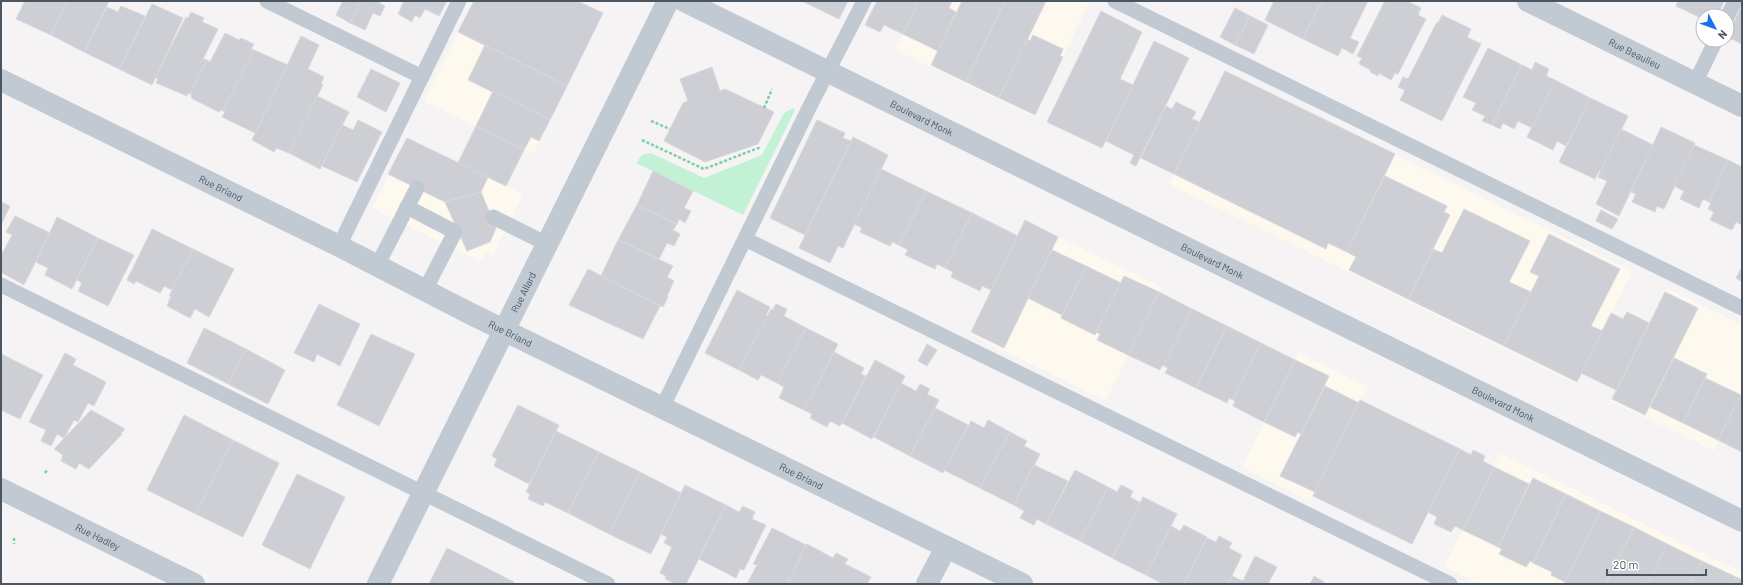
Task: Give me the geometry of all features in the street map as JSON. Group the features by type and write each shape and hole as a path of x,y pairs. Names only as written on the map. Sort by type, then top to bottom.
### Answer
{"street":[{"name":"Rue Allard","path":"378,584 668,1"},
{"name":"Boulevard Monk","path":"684,1 1742,521"},
{"name":"Rue Beaulieu","path":"1528,1 1742,106"},
{"name":"Rue Briand","path":"1,80 339,246 662,408 1022,584"},
{"name":"Rue Hadley","path":"4,494 188,583"},
{"path":"927,584 946,547"}],"lane":[{"path":"267,1 422,77"},
{"path":"339,246 459,1"},
{"path":"662,408 864,1"},
{"path":"1115,1 1742,308"},
{"path":"1694,83 1712,48"},
{"path":"377,266 417,188"},
{"path":"407,207 455,232 425,290"},
{"path":"494,217 547,244"},
{"path":"745,239 1450,584"},
{"path":"1,285 608,584"}],"path":[{"path":"764,108 772,89"},
{"path":"651,121 670,130"},
{"path":"642,140 704,169 760,148 764,142"},
{"path":"45,473 48,469"},
{"path":"14,538 14,544"}],"shaded area":[{"path":"474,1 577,1 603,13 533,154 424,101"},
{"path":"919,1 1085,1 1089,3 1034,117 896,50"},
{"path":"1225,71 1632,271 1576,384 1169,184"},
{"path":"407,138 523,194 493,256 486,253 481,262 372,208"},
{"path":"1025,221 1162,287 1106,401 969,334"},
{"path":"1667,288 1742,325 1742,393 1714,451 1611,401"},
{"path":"1299,353 1367,387 1310,501 1242,467"},
{"path":"1500,453 1742,572 1742,584 1480,584 1444,567"}],"green space":[{"path":"793,108 795,110 743,215 636,163 642,155 651,153 704,178 762,155 784,113"}],"building":[{"path":"25,1 68,1 51,35 16,19"},
{"path":"68,1 109,1 84,52 51,35"},
{"path":"343,1 361,1 350,23 336,15"},
{"path":"361,1 380,1 379,3 385,6 380,16 373,13 365,30 350,23"},
{"path":"404,1 447,1 439,16 425,9 420,18 415,15 412,22 398,14"},
{"path":"474,1 577,1 603,13 567,86 458,32"},
{"path":"802,1 848,1 839,19"},
{"path":"877,1 919,1 903,34 884,25 880,32 865,25"},
{"path":"919,1 952,1 949,8 956,12 938,51 903,34"},
{"path":"962,1 1005,1 966,82 931,65"},
{"path":"1005,1 1046,1 999,98 966,82"},
{"path":"1274,1 1322,1 1303,39 1265,20"},
{"path":"1322,1 1368,1 1350,38 1359,42 1353,54 1342,48 1338,56 1303,39"},
{"path":"1385,1 1407,1 1421,8 1418,15 1426,19 1398,74 1395,73 1391,80 1379,73 1378,76 1370,72 1371,70 1359,64 1362,58 1357,56"},
{"path":"1678,1 1724,1 1721,8 1695,8 1695,15 1676,6"},
{"path":"152,4 183,18 152,85 119,69"},
{"path":"1742,5 1742,44 1735,41 1735,20"},
{"path":"121,6 145,16 119,69 84,52 107,7 118,12"},
{"path":"1235,8 1250,16 1235,45 1220,37"},
{"path":"1101,11 1142,32 1120,79 1133,85 1102,148 1047,122"},
{"path":"191,12 204,18 202,22 218,29 203,59 207,60 190,94 188,93 187,96 156,83 158,79 155,78 186,17 188,18"},
{"path":"1442,15 1471,29 1467,37 1481,44 1442,121 1400,100 1405,90 1398,87 1403,77 1408,79"},
{"path":"1250,16 1268,25 1254,54 1235,45"},
{"path":"225,33 239,40 241,38 254,44 251,49 254,50 223,111 221,110 219,112 191,98 192,95 190,94 207,60 210,62"},
{"path":"1033,35 1063,49 1060,56 1063,57 1035,115 999,98 1027,39 1030,41"},
{"path":"301,36 319,45 308,69 324,77 321,84 323,85 289,153 276,148 274,152 252,140"},
{"path":"1154,41 1189,58 1136,166 1130,163 1134,155 1106,141"},
{"path":"485,45 567,86 550,120 468,80"},
{"path":"1488,48 1522,65 1492,125 1482,121 1485,116 1472,110 1476,103 1463,97"},
{"path":"254,50 288,65 255,133 222,117 225,112 223,111"},
{"path":"1535,62 1549,69 1546,76 1555,80 1532,128 1518,121 1514,129 1503,123 1500,129 1492,125 1522,65 1532,70"},
{"path":"712,67 720,91 725,89 774,112 758,144 705,162 664,141 683,103 688,101 680,79"},
{"path":"371,69 400,83 386,112 357,97"},
{"path":"1225,71 1395,154 1347,252 1328,243 1326,249 1174,174"},
{"path":"1555,80 1590,98 1566,146 1557,141 1553,150 1527,137"},
{"path":"493,91 550,120 539,141 531,137 524,150 476,126"},
{"path":"317,96 349,112 320,169 289,153"},
{"path":"1590,98 1628,116 1601,172 1599,171 1595,179 1559,162"},
{"path":"1176,102 1196,112 1192,119 1200,122 1174,174 1141,158 1166,106 1172,109"},
{"path":"358,120 382,132 357,182 322,166 342,125 353,130"},
{"path":"817,120 845,133 843,138 851,141 805,235 770,218"},
{"path":"476,126 524,150 506,186 458,163"},
{"path":"1661,127 1695,143 1664,209 1657,206 1655,212 1632,202 1636,194 1631,192"},
{"path":"1621,129 1653,145 1619,216 1596,204 1607,181 1598,177"},
{"path":"853,137 888,155 843,248 838,246 830,263 799,248"},
{"path":"407,138 488,177 481,192 445,202 388,174"},
{"path":"1694,145 1728,160 1709,202 1703,199 1699,208 1680,199 1684,191 1674,186"},
{"path":"1728,160 1742,167 1742,225 1736,222 1732,230 1710,220 1714,212 1708,209 1711,203 1709,202"},
{"path":"881,169 926,191 899,245 892,242 890,246 860,232 862,228 854,224"},
{"path":"653,171 693,191 684,208 691,211 685,223 679,219 677,224 637,205"},
{"path":"1385,176 1447,206 1444,212 1450,215 1408,299 1349,270 1356,257 1347,252"},
{"path":"926,191 972,213 945,268 937,264 935,269 905,255 908,250 899,245"},
{"path":"481,192 496,228 490,242 467,251 445,202"},
{"path":"1,202 10,206 1,225"},
{"path":"637,205 677,224 673,230 680,234 674,246 667,243 659,259 618,240"},
{"path":"1464,209 1530,241 1509,282 1531,292 1504,346 1408,299 1433,249 1442,253"},
{"path":"1601,210 1618,219 1612,229 1596,221"},
{"path":"972,213 1018,236 991,290 982,286 980,291 951,277 953,272 945,268"},
{"path":"15,216 50,233 24,285 1,272 1,256 12,235 6,232"},
{"path":"57,217 98,238 72,289 45,275 48,268 36,262"},
{"path":"1025,220 1058,237 1004,348 971,332"},
{"path":"152,229 193,249 172,290 164,286 160,293 136,281 134,284 127,280"},
{"path":"1549,234 1620,269 1591,326 1603,331 1577,382 1504,346 1539,276 1530,272"},
{"path":"98,238 134,255 108,306 78,291 82,283 77,280"},
{"path":"618,240 673,266 667,277 674,281 663,307 601,276"},
{"path":"193,249 234,269 209,317 195,309 190,318 167,306 171,296 169,296"},
{"path":"1052,250 1086,266 1062,315 1028,298"},
{"path":"1086,266 1121,283 1095,335 1061,318"},
{"path":"1742,267 1742,282 1736,278"},
{"path":"588,269 660,306 643,339 569,305"},
{"path":"1124,276 1159,292 1128,355 1097,340 1100,334 1096,332"},
{"path":"737,290 770,307 766,315 768,316 739,370 705,353"},
{"path":"1159,292 1192,309 1164,366 1162,365 1160,370 1128,355"},
{"path":"1665,292 1698,308 1645,415 1612,399"},
{"path":"319,304 360,324 340,366 317,354 314,362 294,353"},
{"path":"776,304 787,309 784,316 806,328 777,383 761,375 758,380 739,370 771,309 773,310"},
{"path":"1192,309 1227,326 1196,388 1165,373 1168,368 1164,366"},
{"path":"1627,312 1649,323 1616,390 1581,373 1611,313 1623,319"},
{"path":"1227,326 1261,343 1233,400 1229,398 1227,403 1196,388"},
{"path":"204,328 246,349 228,384 187,363"},
{"path":"806,328 838,344 804,410 779,398 784,387 777,383"},
{"path":"371,334 415,354 379,426 337,405"},
{"path":"1261,343 1295,360 1264,422 1233,406 1235,401 1233,400"},
{"path":"927,344 937,350 927,366 918,361"},
{"path":"246,349 285,370 268,404 228,384"},
{"path":"834,352 864,368 861,374 866,376 840,426 830,421 827,427 810,418 812,414 804,410"},
{"path":"65,353 76,359 73,365 106,382 94,406 88,403 78,422 74,420 64,438 57,434 51,446 41,441 46,430 29,422"},
{"path":"1,354 43,375 20,419 1,410"},
{"path":"1674,358 1707,374 1683,423 1650,407"},
{"path":"875,360 905,376 872,439 842,423"},
{"path":"1295,360 1329,376 1301,434 1298,432 1295,437 1264,422"},
{"path":"1705,378 1741,395 1718,440 1683,423"},
{"path":"901,383 916,391 920,384 930,389 927,394 939,400 910,456 874,437"},
{"path":"1325,386 1359,403 1315,492 1280,476"},
{"path":"1742,393 1742,452 1718,440"},
{"path":"1360,400 1460,449 1412,544 1313,496"},
{"path":"518,405 559,425 529,484 494,466 497,459 492,456"},
{"path":"935,408 968,425 943,473 910,456"},
{"path":"91,410 125,429 89,469 79,463 76,469 61,461 63,455 54,449"},
{"path":"184,415 233,440 196,514 147,490"},
{"path":"988,420 1010,432 980,488 944,470 971,421 984,428"},
{"path":"556,431 599,452 568,513 545,502 543,506 528,499 530,494 526,492"},
{"path":"1010,432 1027,441 1024,446 1040,454 1014,505 980,488"},
{"path":"233,440 279,463 243,537 196,514"},
{"path":"1460,449 1471,455 1473,450 1485,456 1483,461 1494,467 1463,530 1455,526 1451,532 1434,524 1437,517 1428,512"},
{"path":"599,452 640,472 609,534 568,513"},
{"path":"1034,465 1068,481 1046,524 1037,519 1034,525 1020,518 1024,511 1014,505"},
{"path":"1494,467 1529,484 1498,547 1463,530"},
{"path":"1075,470 1108,487 1080,541 1046,524"},
{"path":"640,472 681,493 651,554 609,534"},
{"path":"297,474 345,497 310,569 262,545"},
{"path":"1533,478 1566,494 1533,563 1530,561 1526,567 1499,554 1502,549 1498,547"},
{"path":"685,485 726,505 686,584 675,584 665,579 666,576 660,573 672,547 664,543 667,537 661,534"},
{"path":"1121,485 1133,491 1130,497 1141,503 1112,558 1080,541 1108,487 1117,492"},
{"path":"1566,494 1600,511 1565,582 1551,575 1552,572 1533,563"},
{"path":"1143,497 1177,514 1146,575 1112,558"},
{"path":"726,505 739,512 743,506 755,512 752,519 766,525 744,570 740,569 736,578 699,559"},
{"path":"1600,511 1634,527 1606,584 1564,584"},
{"path":"1184,525 1207,537 1184,584 1163,584 1146,575 1171,526 1180,531"},
{"path":"1634,527 1667,544 1647,584 1606,584"},
{"path":"772,528 806,545 787,584 747,584 757,565 753,564"},
{"path":"1219,536 1232,543 1229,548 1242,555 1228,584 1184,584 1207,538 1216,542"},
{"path":"807,544 833,558 836,553 848,559 845,564 871,577 867,584 787,584"},
{"path":"1667,544 1702,561 1691,584 1647,584"},
{"path":"447,548 514,582 513,584 429,584"},
{"path":"1255,556 1277,567 1268,584 1228,584 1232,576 1243,581"},
{"path":"1702,561 1736,577 1733,584 1691,584"},
{"path":"1314,576 1324,582 1323,584 1310,584"},
{"path":"1736,577 1742,580 1742,584 1733,584"}]}
